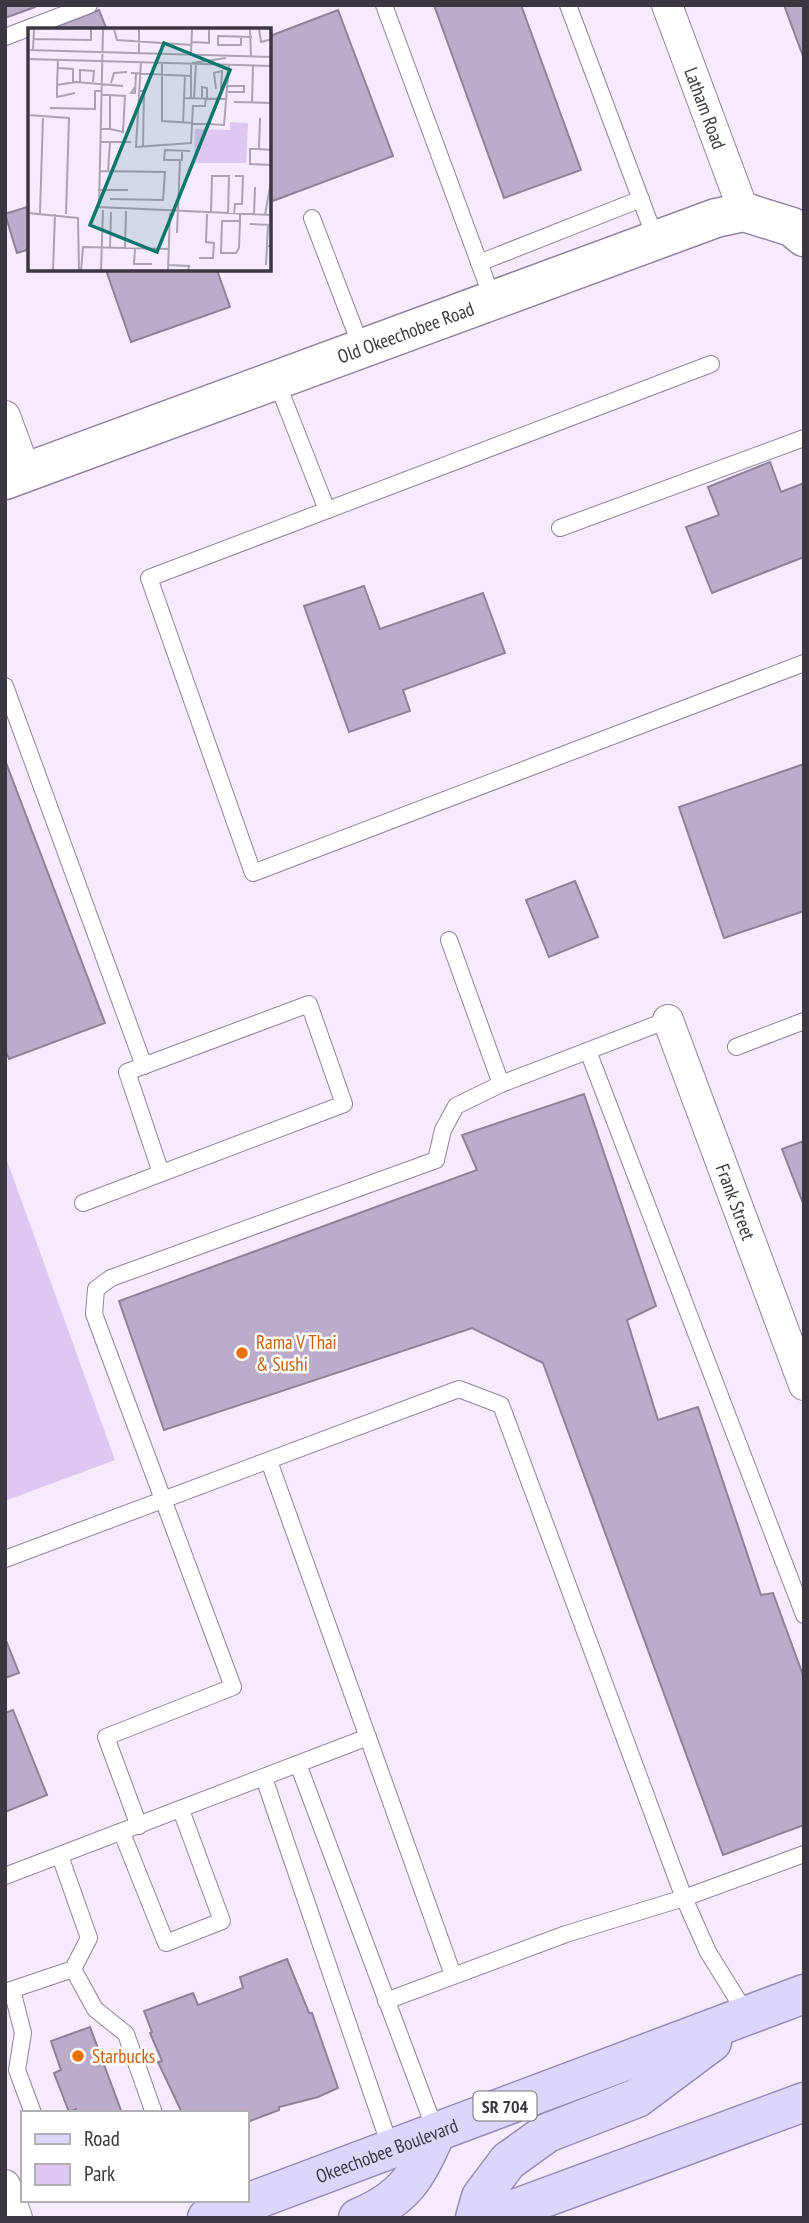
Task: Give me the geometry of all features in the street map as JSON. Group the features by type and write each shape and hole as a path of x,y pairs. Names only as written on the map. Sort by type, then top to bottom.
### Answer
{"main road":[{"name":"Okeechobee Boulevard","path":"207,2218 804,1994"},
{"path":"475,2218 481,2197 508,2161 547,2133 637,2098 747,2015"},
{"path":"490,2218 804,2102"},
{"path":"358,2218 403,2192 423,2163 436,2132"}],"street":[{"name":"Latham Road","path":"667,5 744,212"},
{"path":"744,212 792,227 804,237"},
{"name":"Old Okeechobee Road","path":"15,477 716,218 744,212"},
{"path":"5,416 15,477"},
{"name":"Frank Street","path":"668,1020 802,1372"},
{"path":"5,2185 18,2218"}],"lane":[{"path":"29,28 89,5"},
{"path":"384,5 493,300"},
{"path":"568,5 656,240"},
{"path":"5,37 28,28"},
{"path":"479,263 641,199"},
{"path":"312,218 362,349"},
{"path":"711,364 149,578 253,873 804,663"},
{"path":"276,380 327,510"},
{"path":"560,528 804,438"},
{"path":"5,686 144,1066"},
{"path":"449,940 501,1084"},
{"path":"83,1203 344,1104 309,1004 127,1072 162,1173"},
{"path":"139,1826 106,1737 233,1687 94,1314 96,1289 111,1278 436,1160 443,1130 456,1106 501,1084 668,1020"},
{"path":"736,1047 804,1021"},
{"path":"587,1051 804,1615"},
{"path":"5,1559 459,1389 501,1405 684,1898 708,1952 747,2015"},
{"path":"269,1461 453,1975"},
{"path":"5,1876 368,1737"},
{"path":"298,1764 436,2132"},
{"path":"264,1777 391,2149"},
{"path":"122,1833 166,1943 211,1926 222,1921 181,1810"},
{"path":"386,2001 566,1934 684,1898 804,1854"},
{"path":"32,2111 17,2070 23,2034 8,1991 73,1969 89,1938 60,1856"},
{"path":"73,1969 95,2009 126,2034 153,2111"}],"green space":[{"path":"5,1155 115,1460 5,1501"}],"building":[{"path":"5,5 35,5 35,7 5,18"},
{"path":"434,5 521,5 581,170 504,198"},
{"path":"784,5 804,5 804,59"},
{"path":"99,10 106,28 52,28"},
{"path":"338,10 393,156 271,202 271,36"},
{"path":"28,207 28,250 17,253 5,214"},
{"path":"106,271 217,271 230,307 131,342"},
{"path":"770,462 781,492 804,483 804,557 712,593 686,527 719,515 708,487"},
{"path":"364,586 380,629 483,593 505,653 403,690 410,711 349,732 304,606"},
{"path":"5,760 105,1023 9,1059 5,1049"},
{"path":"804,764 804,911 724,938 679,807"},
{"path":"575,881 598,937 549,957 526,900"},
{"path":"584,1094 656,1306 627,1320 658,1420 698,1407 761,1595 773,1593 804,1678 804,1825 723,1855 543,1363 472,1328 164,1430 119,1301 477,1170 462,1135"},
{"path":"804,1141 804,1206 782,1149"},
{"path":"5,1638 19,1673 5,1678"},
{"path":"13,1710 47,1795 5,1812 5,1713"},
{"path":"287,1959 309,2013 312,2013 338,2088 318,2097 279,2107 279,2110 250,2121 248,2111 181,2111 158,2062 162,2061 144,2011 193,1993 198,2005 243,1988 240,1977"},
{"name":"Starbucks","path":"90,2027 121,2111 69,2111 54,2073 61,2070 51,2041"}],"place":[{"name":"Rama V Thai & Sushi","path":"242,1353"},
{"name":"Starbucks","path":"78,2056"}]}
